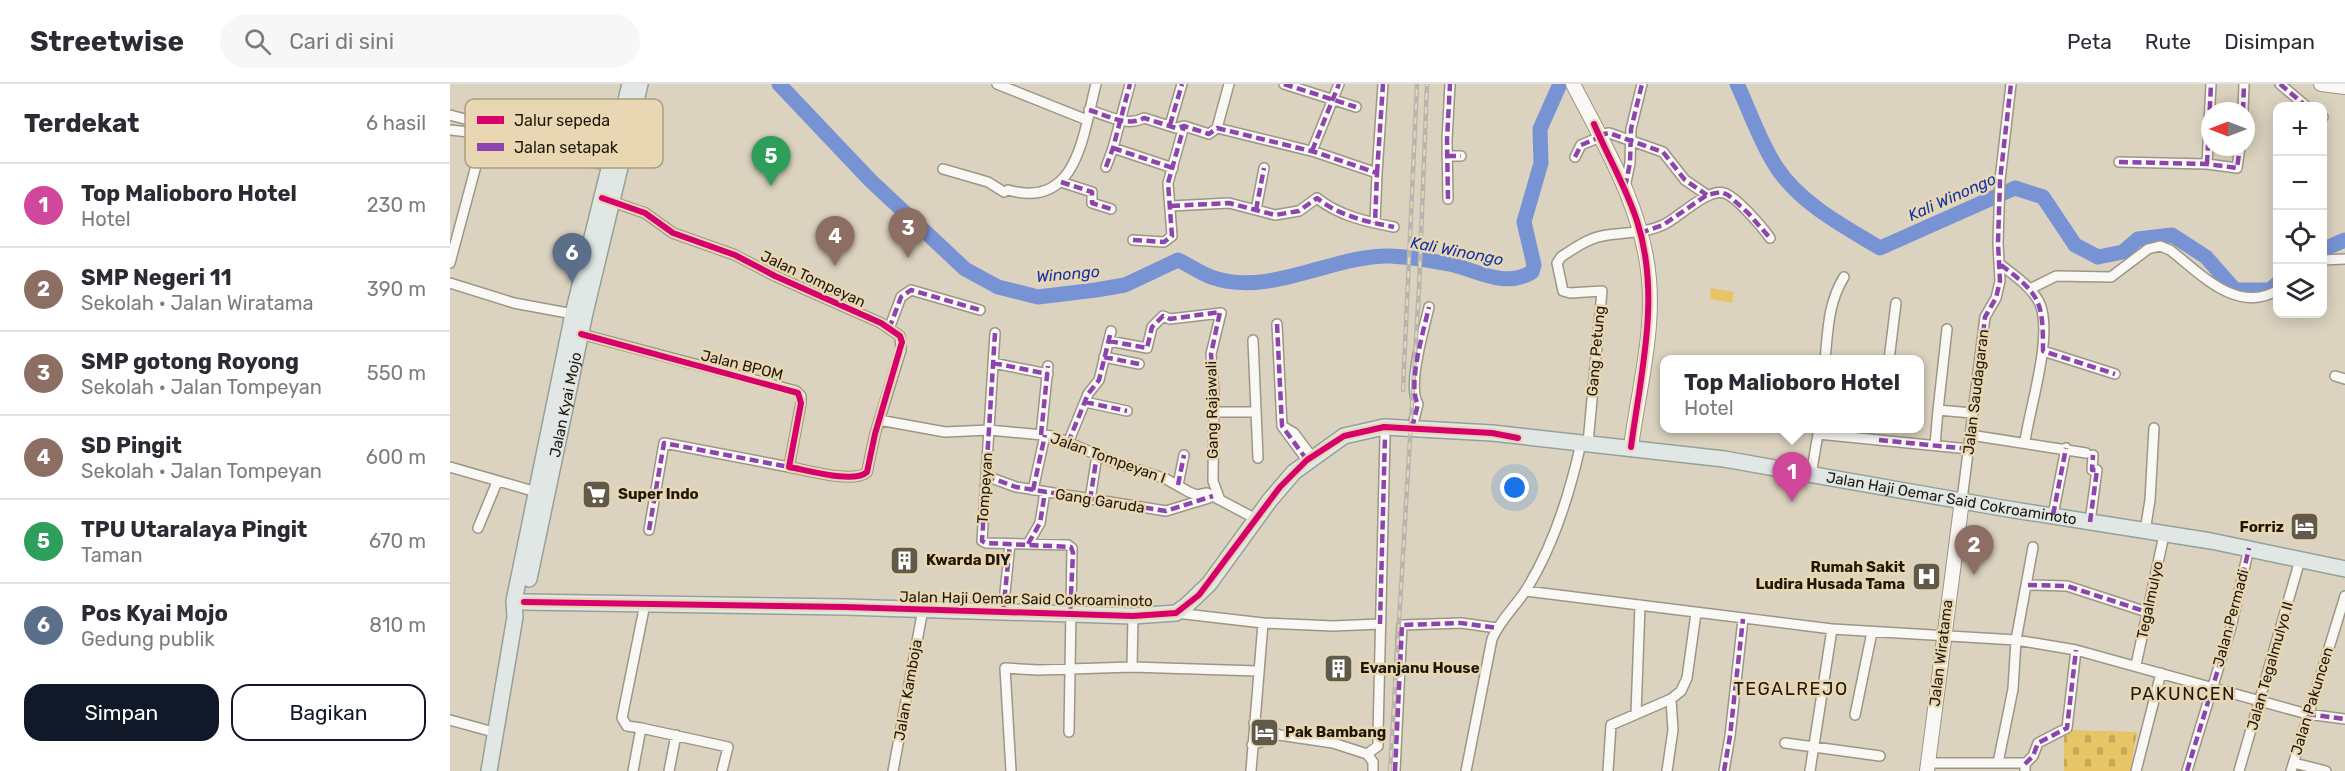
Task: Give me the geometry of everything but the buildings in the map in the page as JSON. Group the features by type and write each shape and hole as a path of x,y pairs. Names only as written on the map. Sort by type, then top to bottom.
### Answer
{"main road":[{"name":"Jalan Kyai Mojo","path":"626,99 630,84"},
{"name":"Jalan Kyai Mojo","path":"636,99 640,84"},
{"path":"1574,84 1625,187 1640,232 1649,279 1650,304 1631,447"},
{"path":"2321,84 2345,87"},
{"name":"Jalan Kyai Mojo","path":"518,607 530,570 540,494 581,334 608,200 610,168"},
{"name":"Jalan Kyai Mojo","path":"489,771 573,314 617,168"},
{"name":"Jalan Haji Oemar Said Cokroaminoto","path":"518,607 558,603 923,609 1070,615 1133,616 1176,613 1209,584 1280,487 1310,458 1333,443 1359,431 1384,427 1631,447 1724,459 2249,548 2345,569"},
{"name":"Jalan Haji Oemar Said Cokroaminoto","path":"1333,443 1385,436 1497,441 1518,438"},
{"name":"Jalan Wiratama","path":"1927,767 1962,500"},
{"path":"530,570 534,589 544,598 558,603"},
{"path":"512,640 518,625 530,613 558,603"}],"street":[{"path":"997,84 1088,115 1134,123 1144,118 1209,134 1217,129 1229,84"},
{"path":"943,169 988,182 1006,191 1037,195 1061,182 1070,170 1096,84"},
{"path":"1106,167 1130,84"},
{"path":"1170,125 1182,84"},
{"path":"1284,84 1335,98 1356,107"},
{"path":"1312,151 1339,84"},
{"path":"1375,223 1383,84"},
{"path":"1448,199 1450,84"},
{"path":"1625,187 1631,129 1642,84"},
{"name":"Jalan Saudagaran","path":"1962,500 1985,317 1999,292 2000,180 2011,84"},
{"path":"2207,164 2211,84"},
{"path":"2243,102 2244,84"},
{"path":"2280,84 2301,102"},
{"path":"450,115 465,119"},
{"path":"1133,240 1159,242 1170,239 1172,206 1168,183 1184,126"},
{"path":"1217,129 1312,151 1377,173"},
{"path":"450,130 465,130"},
{"path":"1575,157 1581,145 1597,132 1609,133 1667,155 1685,180 1707,195"},
{"path":"1113,148 1173,168"},
{"path":"1447,156 1461,156"},
{"path":"2118,162 2207,164 2237,168 2239,156"},
{"path":"450,263 473,168"},
{"path":"1256,210 1264,168"},
{"path":"1061,182 1092,192 1092,203 1111,209"},
{"path":"1640,232 1663,225 1707,195 1721,192 1728,195 1770,238"},
{"path":"1172,206 1229,203 1271,215 1291,214 1303,210 1317,198 1328,206 1375,223 1394,227"},
{"name":"Jalan Tompeyan","path":"608,200 645,213 673,233 735,255 890,329"},
{"name":"Gang Petung","path":"1584,443 1602,291 1565,292 1560,285 1557,263 1561,257 1572,250 1600,237 1640,232"},
{"path":"2030,289 2056,276 2111,277 2148,249 2160,246 2170,250 2230,294 2255,296 2273,291"},
{"path":"2327,260 2345,259"},
{"path":"2001,265 2030,289 2042,310 2043,351 2025,441"},
{"path":"1826,355 1834,293 1844,277"},
{"path":"450,283 514,303 573,314"},
{"path":"649,530 664,443 849,477 863,475 868,468 879,420 902,342 900,336 890,329 901,297 910,290 981,310"},
{"path":"1890,355 1896,303"},
{"path":"1412,428 1418,404 1414,396 1418,362 1429,307"},
{"name":"Gang Rajawali","path":"1104,357 1110,336 1147,348 1152,327 1163,316 1170,319 1220,312 1221,317 1211,354 1214,412 1212,481 1218,499"},
{"path":"1276,324 1282,426 1294,434 1310,458"},
{"path":"1935,445 1947,329"},
{"name":"Tompeyan","path":"995,333 982,541 1010,544"},
{"name":"Jalan BPOM","path":"581,334 798,393 801,403 789,467"},
{"path":"1253,340 1258,458"},
{"path":"2043,351 2115,374"},
{"path":"1068,443 1085,402 1099,380 1104,357 1139,364"},
{"path":"993,363 1048,370 1043,435 1033,490"},
{"path":"2335,375 2345,379"},
{"path":"1085,402 1127,411"},
{"path":"1938,410 1972,414"},
{"path":"1214,412 1257,412"},
{"name":"Jalan Tompeyan I","path":"879,420 945,432 989,430 1043,435 1178,485 1197,495 1207,494 1256,519"},
{"path":"2145,531 2150,500 2154,428"},
{"path":"1811,475 1818,433"},
{"path":"1832,433 1969,449"},
{"path":"1880,440 1881,433"},
{"path":"1970,435 2025,441 2090,454 2091,470 2097,471 2090,522"},
{"path":"1367,754 1378,746 1385,436"},
{"path":"1466,771 1486,665 1497,628 1526,591 1541,563 1584,443"},
{"path":"2053,515 2066,448"},
{"path":"1090,500 1097,455"},
{"path":"1178,485 1184,455"},
{"path":"450,467 540,494"},
{"name":"Gang Garuda","path":"986,476 1033,490 1166,511 1218,499"},
{"path":"478,528 497,482"},
{"path":"1028,544 1038,532 1045,492"},
{"name":"Tegalmulyo","path":"2136,665 2164,535"},
{"path":"1003,612 1010,544 1071,547 1073,553 1070,615 1072,668 1069,732"},
{"path":"1998,763 2013,689 2016,640 2028,585 2033,547"},
{"name":"Jalan Permadi","path":"2187,771 2231,627 2249,548"},
{"name":"Jalan Tegalmulyo II","path":"2239,771 2300,560"},
{"path":"2028,585 2067,586 2146,612"},
{"path":"1526,591 1832,629 2016,640 2076,650 2307,714 2345,719"},
{"name":"Jalan Pakuncen","path":"2292,767 2345,596"},
{"path":"645,604 622,718 627,726 728,747 722,771"},
{"path":"1636,714 1640,605"},
{"name":"Jalan Kamboja","path":"893,771 923,609"},
{"path":"1176,613 1333,626 1380,624"},
{"path":"1608,771 1611,725 1671,699 1686,684 1696,613"},
{"path":"1132,667 1133,616"},
{"path":"1724,771 1743,619"},
{"path":"1251,771 1257,671 1263,622"},
{"path":"1395,771 1402,625 1461,623 1497,628"},
{"path":"1810,771 1832,629"},
{"path":"1855,715 1872,632"},
{"path":"1927,767 1998,763 2025,767 2033,756 2037,743 2067,728 2076,650"},
{"path":"1011,771 1005,668 1132,667 1257,671"},
{"path":"2136,771 2161,673"},
{"path":"1667,771 1673,730 1671,699"},
{"path":"450,720 497,733"},
{"path":"1254,723 1261,724 1279,735 1333,743 1367,754 1373,762 1373,771"},
{"path":"633,771 641,728"},
{"path":"669,771 675,735"},
{"path":"1252,745 1279,735"},
{"path":"1785,743 1814,745 1880,756"},
{"path":"2292,767 2326,771"}],"green space":[{"path":"1711,288 1734,292 1732,303 1710,299"},
{"path":"2064,730 2137,732 2130,771 2064,771"}],"waterway":[{"name":"Winongo","path":"779,84 870,180 965,269 998,287 1038,297 1125,285 1178,260 1211,277 1233,282 1278,279 1368,257 1390,256 1454,265 1503,279 1522,277 1532,272 1534,265 1524,222 1541,163 1540,129 1560,84"},
{"name":"Kali Winongo","path":"1737,84 1765,148 1787,181 1824,214 1880,248 2015,188 2043,197 2075,245 2098,257 2123,252 2138,239 2172,235 2206,257 2235,290 2270,290 2273,287"},
{"name":"Kali Winongo","path":"2327,248 2345,240"}],"railway":[{"path":"1403,390 1417,84"},
{"path":"1390,771 1419,289 1427,84"}],"marked path":[{"path":"1106,167 1130,84"},
{"path":"1170,125 1182,84"},
{"path":"1284,84 1356,107"},
{"path":"1312,151 1339,84"},
{"path":"1377,173 1383,84"},
{"path":"1448,199 1447,140 1450,84"},
{"path":"1625,187 1630,163 1631,129 1642,84"},
{"path":"1980,360 1985,317 1996,298 2000,281 1998,243 2000,180 2011,84"},
{"path":"2207,164 2211,84"},
{"path":"2243,102 2244,84"},
{"path":"2280,84 2301,102"},
{"path":"1089,110 1124,121 1144,118 1176,128 1184,126 1209,134 1217,128 1315,152 1377,173 1375,223"},
{"path":"1133,240 1164,242 1172,236 1168,183 1184,126"},
{"path":"1599,135 1609,133 1663,152 1685,180 1707,195"},
{"path":"1575,157 1581,145 1600,137"},
{"path":"1113,148 1173,168"},
{"path":"1447,156 1461,156"},
{"path":"2119,162 2207,164 2237,168 2239,156"},
{"path":"1256,210 1264,168"},
{"path":"1061,182 1092,192 1092,203 1111,209"},
{"path":"1640,233 1663,225 1707,195 1721,192 1728,195 1748,213 1770,238"},
{"path":"1171,206 1229,203 1275,215 1299,211 1317,198 1344,214 1394,227"},
{"path":"2001,265 2024,284 2037,301 2042,321 2043,351 2115,374"},
{"path":"889,329 901,297 911,290 980,310"},
{"path":"1412,428 1418,404 1415,396 1415,371 1429,307"},
{"path":"1109,341 1147,348 1152,327 1163,316 1170,319 1220,312 1211,354 1214,394"},
{"path":"1277,324 1282,426 1307,460"},
{"path":"1068,443 1088,394 1099,380 1111,331"},
{"path":"995,333 982,541 1071,547 1073,553 1070,615"},
{"path":"1104,357 1139,364"},
{"path":"993,363 1048,374"},
{"path":"1041,435 1048,366"},
{"path":"1085,402 1127,411"},
{"path":"1033,490 1045,435"},
{"path":"1380,624 1385,436"},
{"path":"1879,440 1969,449"},
{"path":"649,530 664,443 789,467"},
{"path":"2053,515 2066,448"},
{"path":"1090,500 1097,455"},
{"path":"1178,485 1184,455"},
{"path":"2090,522 2097,470 2092,470 2093,455"},
{"path":"986,476 1016,487 1166,511 1213,496"},
{"path":"1028,544 1040,523 1045,492"},
{"path":"1003,612 1010,544"},
{"path":"2187,771 2231,627 2249,548"},
{"path":"2028,585 2067,586 2147,612"},
{"path":"1724,771 1743,619"},
{"path":"1395,771 1402,625 1461,623 1497,628"},
{"path":"2025,764 2033,756 2038,743 2067,728 2076,650"},
{"path":"2307,714 2345,719"}],"cycle path":[{"path":"1594,124 1628,196 1637,221 1648,277 1647,334 1631,447"},
{"path":"581,334 798,393 801,403 789,467 852,477 867,472 875,434 902,342 900,336 881,323 775,276 735,255 673,233 645,213 602,198"},
{"path":"524,602 845,607 1133,616 1176,613 1199,595 1280,487 1307,460 1344,436 1384,427 1492,433 1518,438"}],"place":[{"name":"TPU Utaralaya Pingit","path":"771,186"},
{"name":"SMP gotong Royong","path":"908,258"},
{"name":"SD Pingit","path":"835,266"},
{"name":"Pos Kyai Mojo","path":"572,283"},
{"name":"Super Indo","path":"597,494"},
{"name":"Top Malioboro Hotel","path":"1792,502"},
{"name":"Forriz","path":"2305,527"},
{"name":"Kwarda DIY","path":"905,560"},
{"name":"SMP Negeri 11","path":"1974,575"},
{"name":"Rumah Sakit Ludira Husada Tama","path":"1926,576"},
{"name":"Evanjanu House","path":"1339,668"},
{"name":"Pak Bambang","path":"1264,732"}],"district":[{"name":"TEGALREJO","path":"1791,689"},
{"name":"PAKUNCEN","path":"2183,694"}]}
